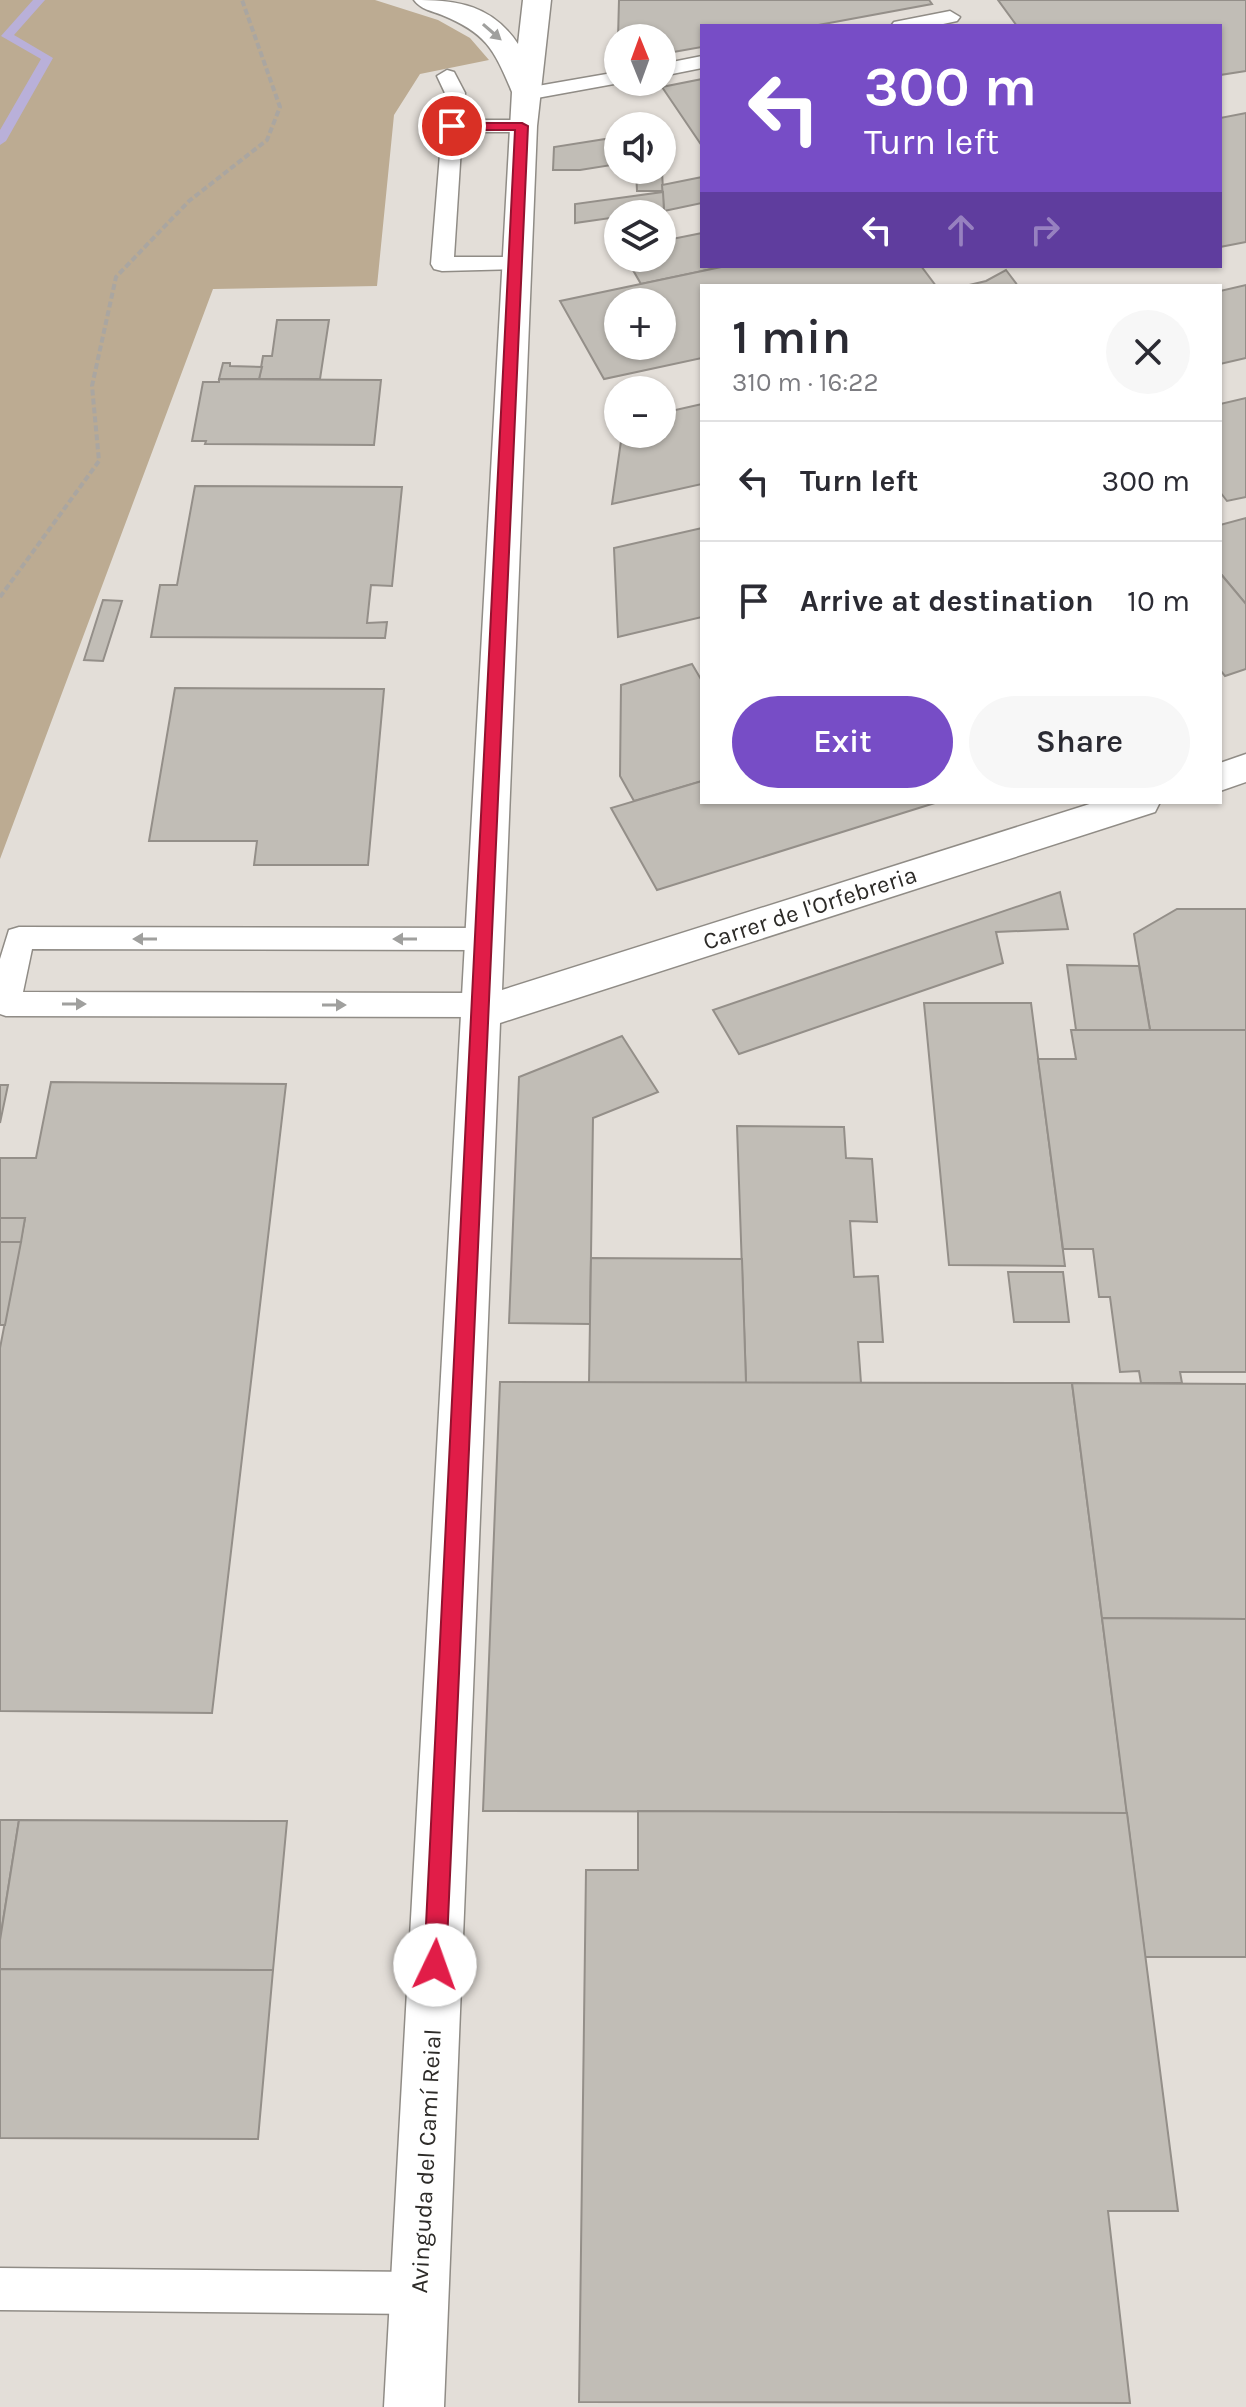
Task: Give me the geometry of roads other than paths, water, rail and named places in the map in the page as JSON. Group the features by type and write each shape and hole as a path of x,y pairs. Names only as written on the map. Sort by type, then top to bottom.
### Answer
{"street":[{"name":"Avinguda del Camí Reial","path":"428,0 476,18 498,34 509,50 524,110"},
{"name":"Avinguda del Camí Reial","path":"414,2407 515,264 524,110 537,0"},
{"path":"1222,776 1246,768"},
{"name":"Carrer de l'Orfebreria","path":"480,1009 1135,804"}],"lane":[{"path":"912,24 950,17"},
{"path":"676,67 700,62"},
{"path":"447,76 455,93 442,264 515,264"},
{"path":"452,126 524,110 604,83"},
{"path":"480,1009 6,1004 19,938 483,939"},
{"path":"0,2289 420,2293"}],"waterway":[{"path":"0,141 47,58 7,36 39,0"}]}
